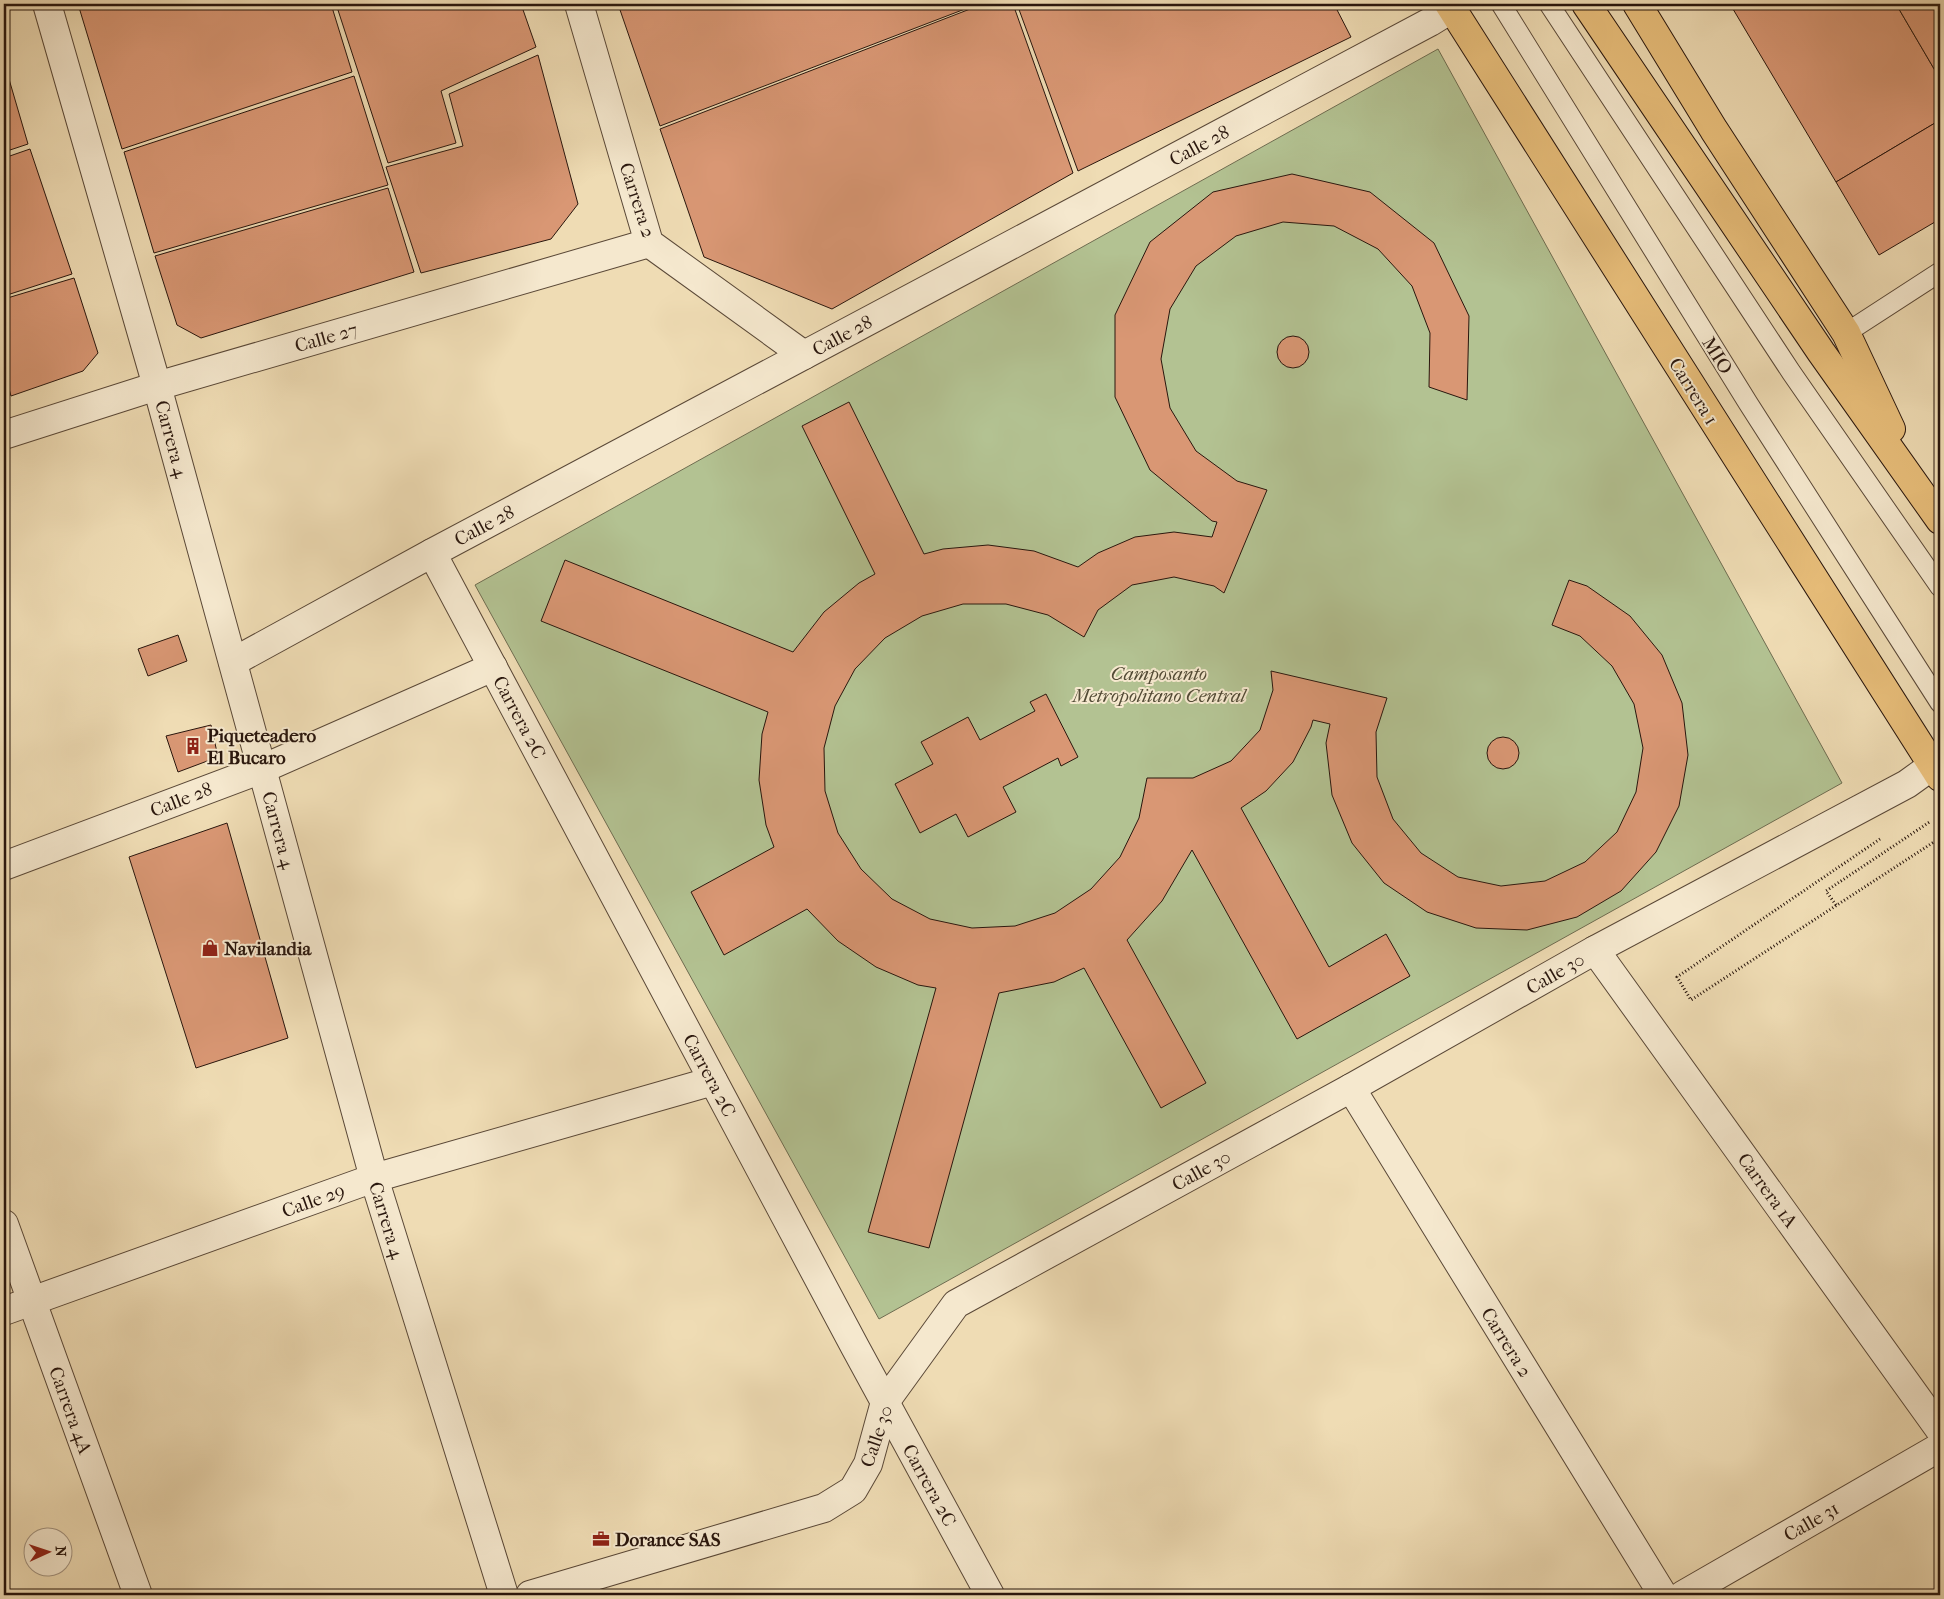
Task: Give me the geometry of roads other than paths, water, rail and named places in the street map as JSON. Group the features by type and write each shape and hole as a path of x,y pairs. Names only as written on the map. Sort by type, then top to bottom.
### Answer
{"main road":[{"path":"1586,4 1820,352 1940,520"},
{"path":"1637,4 1714,130 1846,333 1920,491"},
{"name":"Carrera 1","path":"1449,5 1936,771"}],"street":[{"name":"Carrera 4","path":"47,4 157,386 374,1178 504,1595"},
{"name":"Carrera 2","path":"579,4 650,242 804,355"},
{"name":"Calle 28","path":"233,662 432,553 1430,22 1449,5"},
{"name":"Calle 27","path":"4,435 157,386 650,242"},
{"name":"Carrera 2C","path":"432,553 713,1081 990,1595"},
{"name":"Calle 28","path":"4,866 262,769 493,667"},
{"name":"Calle 30","path":"530,1595 824,1508 853,1490 868,1464 885,1402 956,1304 1351,1088 1595,950 1907,784 1936,771"},
{"name":"Carrera 1A","path":"1595,950 1940,1430"},
{"name":"Calle 29","path":"4,1311 374,1178 713,1081"},
{"name":"Carrera 2","path":"1351,1088 1663,1595"},
{"name":"Carrera 4A","path":"4,1224 138,1595"},
{"name":"Calle 31","path":"1683,1595 1940,1447"}],"lane":[{"name":"MIO","path":"1501,4 1748,402 1940,703"},
{"path":"1550,4 1791,372 1940,587"},
{"path":"1846,333 1940,272"}],"place":[{"name":"Piqueteadero El Bucaro","path":"193,746"},
{"name":"Navilandia","path":"210,948"},
{"name":"Dorance SAS","path":"601,1539"}],"park label":[{"name":"Camposanto Metropolitano Central","path":"1159,684"}]}
